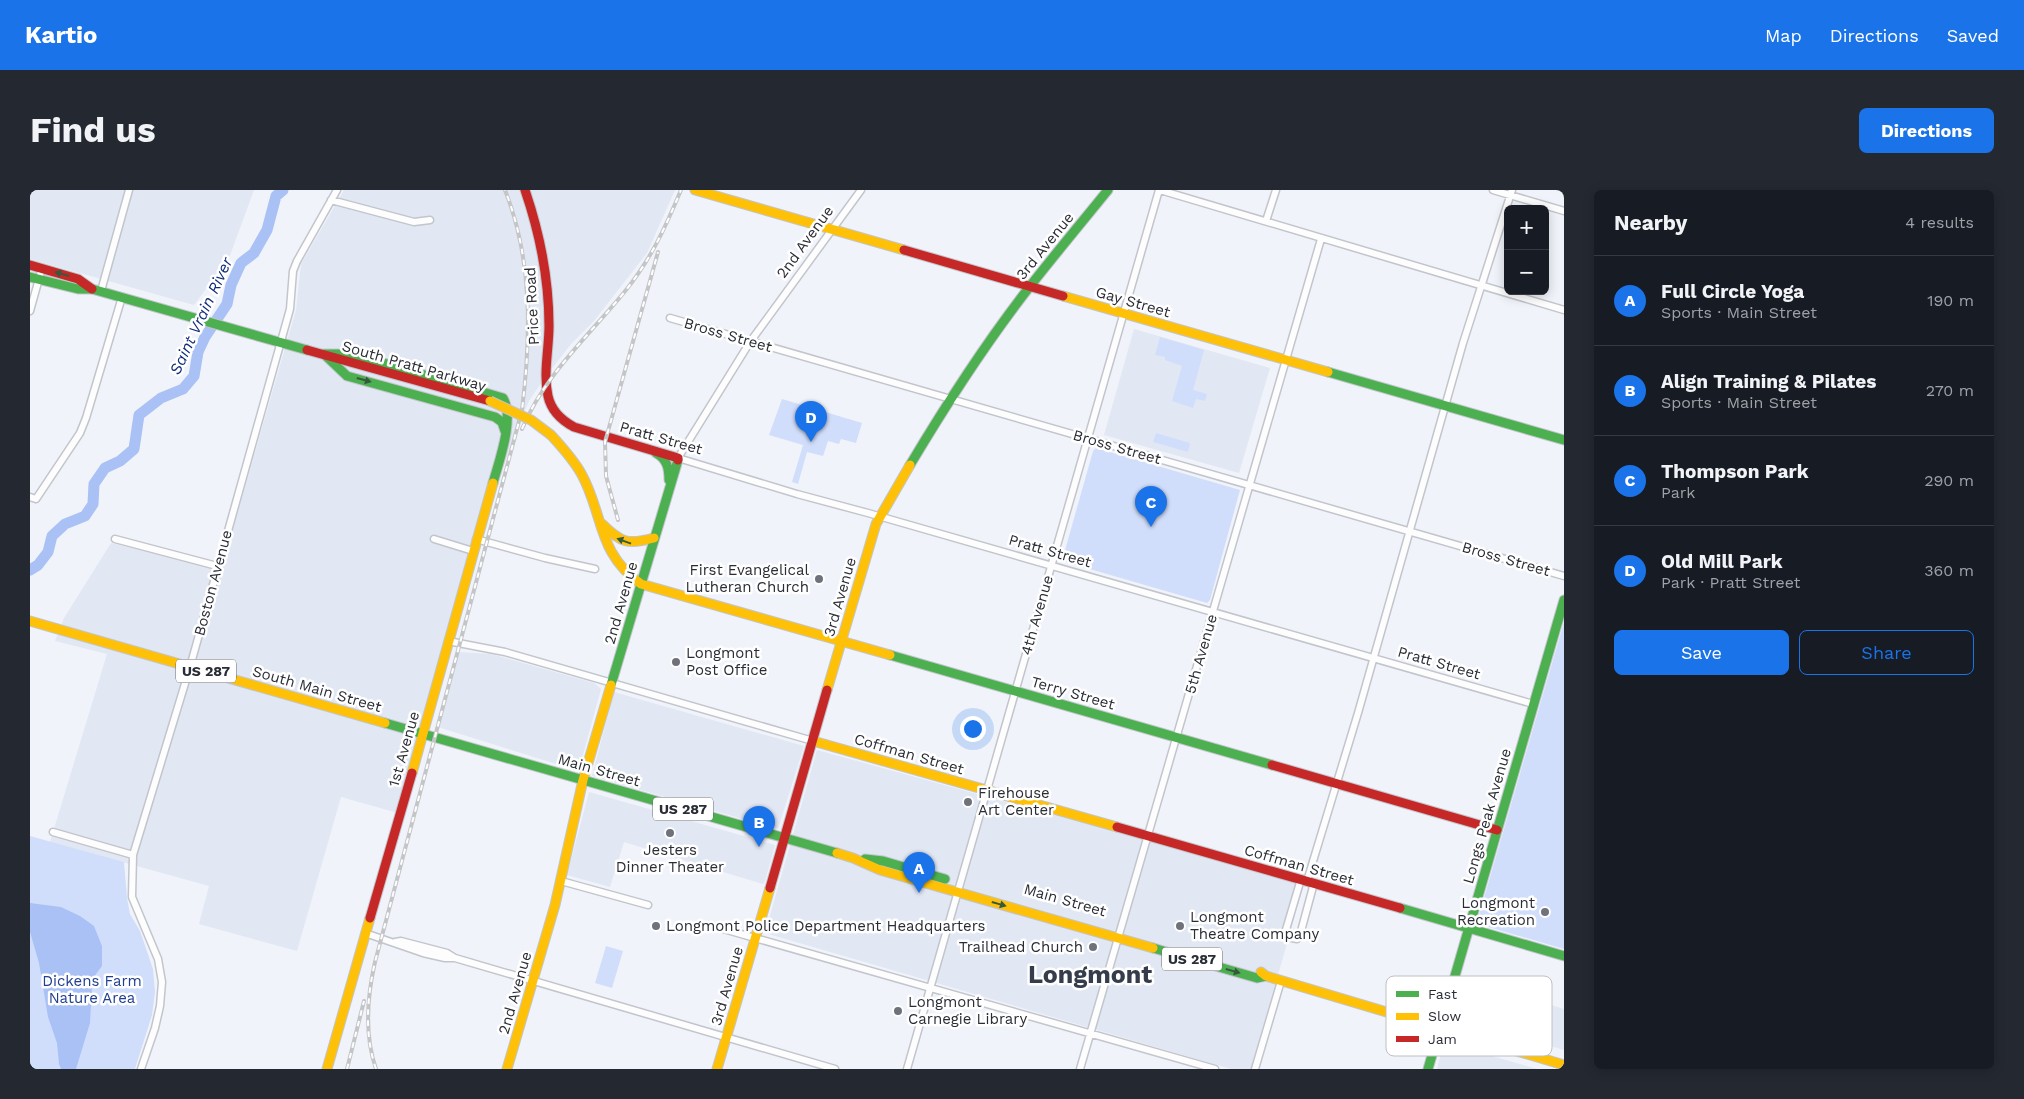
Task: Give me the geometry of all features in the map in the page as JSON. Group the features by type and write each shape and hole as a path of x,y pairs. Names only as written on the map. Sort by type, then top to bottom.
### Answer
{"main road":[{"name":"Price Road","path":"525,190 539,239 546,275 549,326 548,394 552,406 561,419"},
{"name":"Gay Street","path":"695,190 1564,440"},
{"name":"3rd Avenue","path":"717,1069 872,534 879,516 950,399 1030,286 1108,190"},
{"name":"South Pratt Parkway","path":"30,265 78,279 96,290"},
{"name":"South Pratt Parkway","path":"34,278 122,297 490,401 531,420 551,435 575,462 585,481 615,560 626,574 641,584"},
{"path":"324,354 347,376 499,418 503,423 506,437"},
{"name":"1st Avenue","path":"324,354 354,354 496,395 503,398 508,406 506,437 327,1069"},
{"name":"Pratt Street","path":"561,419 574,427 678,458"},
{"path":"647,448 663,456 667,462 669,488"},
{"name":"2nd Avenue","path":"507,1069 561,881 583,780 678,458"},
{"path":"600,522 618,540 624,542 636,544 654,538"},
{"name":"Terry Street","path":"641,584 1497,830"},
{"name":"Longs Peak Avenue","path":"1455,976 1564,600"},
{"name":"South Main Street","path":"32,621 423,734"},
{"name":"Main Street","path":"423,734 853,858 883,861 959,888 1120,934 1259,970 1266,976 1281,981 1386,1012"},
{"name":"Coffman Street","path":"813,741 1469,927 1564,956"},
{"name":"Longs Peak Avenue","path":"1428,1069 1432,1056"},
{"name":"Main Street","path":"1534,1056 1564,1065"}],"street":[{"path":"96,290 129,190"},
{"name":"Boston Avenue","path":"141,1069 155,1028 160,1006 162,982 158,959 132,896 133,855 190,667 290,309 293,271 296,261 337,190"},
{"name":"2nd Avenue","path":"678,458 750,342 861,190"},
{"path":"1159,190 1564,310"},
{"name":"4th Avenue","path":"906,1069 1159,190"},
{"path":"1266,221 1276,190"},
{"path":"1493,190 1511,193 1564,211"},
{"path":"1307,881 1300,937 1292,940 1287,938 1285,933 1307,881 1480,286 1511,193"},
{"path":"332,200 414,222 430,220"},
{"name":"5th Avenue","path":"1080,1069 1321,239"},
{"path":"30,311 34,278 42,268"},
{"path":"30,497 36,498 80,434 122,297"},
{"name":"Bross Street","path":"670,318 1564,576"},
{"name":"Pratt Street","path":"678,458 797,494 1213,611 1533,704"},
{"path":"476,538 545,558 595,569"},
{"path":"115,539 217,566"},
{"path":"434,539 473,551"},
{"name":"Coffman Street","path":"448,641 505,652 813,741"},
{"path":"54,832 133,855"},
{"path":"561,881 648,905"},
{"path":"713,926 1215,1069"},
{"path":"365,933 395,942 399,946 431,955 455,958 533,980 835,1069"},
{"path":"1255,1069 1281,981"}],"shaded area":[{"path":"30,190 254,190 229,258 194,305 30,259"},
{"path":"344,190 675,190 647,253 594,321 571,344 529,401 493,496 405,815 341,797 297,951 199,924 209,886 50,842 107,654 55,641 64,618 111,543 221,570 296,310 301,264"},
{"path":"1134,329 1270,368 1239,473 1104,435"},
{"path":"459,652 491,654 594,683 601,689 581,762 569,768 438,727"},
{"path":"614,692 804,746 778,829 592,776"},
{"path":"817,750 1304,884 1251,1069 1231,1069 765,933"},
{"path":"589,792 775,845 765,881 763,884 624,842 610,887 567,875"},
{"path":"1552,1005 1564,1009 1564,1050 1552,1046"},
{"path":"1440,1056 1492,1056 1537,1069 1437,1069"}],"green space":[{"path":"1160,337 1204,350 1193,390 1207,394 1205,401 1196,399 1193,408 1172,401 1182,366 1165,360 1165,357 1155,355"},
{"path":"782,399 862,423 856,443 841,439 839,444 828,441 823,456 807,452 798,484 792,482 803,445 769,435"},
{"path":"1156,433 1190,443 1188,452 1153,442"},
{"path":"1096,448 1240,490 1210,600 1207,603 1062,561 1093,451"},
{"path":"1564,622 1564,949 1478,924 1477,922"},
{"name":"Dickens Farm Nature Area","path":"30,836 124,862 130,914 140,931 153,969 155,992 152,1015 135,1069 30,1069"},
{"path":"606,946 623,951 612,988 595,983"}],"water":[{"path":"30,903 61,907 80,916 94,926 102,946 102,966 96,974 92,986 90,1023 76,1069 61,1069 59,1064 57,1043 48,1017 39,963 30,932"}],"waterway":[{"name":"Saint Vrain River","path":"30,570 38,565 48,552 52,536 65,524 85,516 93,504 94,484 105,468 120,461 134,449 139,415 161,398 183,389 194,376 198,352 205,337 227,304 231,285 241,263 254,253 267,230 276,196 283,190"}],"railway":[{"path":"376,1069 368,1029 370,989 375,962 522,410 528,327 525,271 521,244 505,190"},
{"path":"522,429 532,409 555,373 626,290 643,266 664,229 681,190"},
{"path":"618,520 606,476 605,442 658,252"},
{"path":"347,1069 364,1001"}],"traffic: fast":[{"path":"910,465 983,350 1040,273 1108,190"},
{"path":"30,277 78,289 92,289 307,350"},
{"path":"324,354 353,354 503,398 506,406 507,428 493,483"},
{"path":"326,356 347,376 495,417 502,422 505,431"},
{"path":"1328,372 1564,440"},
{"path":"656,453 667,464 669,480"},
{"path":"611,685 678,460"},
{"path":"1455,976 1564,600"},
{"path":"890,655 1272,765"},
{"path":"385,723 837,853"},
{"path":"865,859 883,861 945,879"},
{"path":"1400,908 1564,956"},
{"path":"1153,948 1257,978 1266,976"},
{"path":"1428,1069 1432,1056"}],"traffic: slow":[{"path":"695,190 904,250"},
{"path":"1063,296 1328,372"},
{"path":"490,401 531,420 551,435"},
{"path":"551,435 572,459 582,475 603,533 616,560 641,584 890,655"},
{"path":"827,690 876,524 910,465"},
{"path":"412,773 493,483"},
{"path":"602,524 614,535 625,541 631,542 654,538"},
{"path":"30,621 385,723"},
{"path":"507,1069 555,905 583,780 611,685"},
{"path":"813,741 1117,827"},
{"path":"837,853 880,870 1153,948"},
{"path":"717,1069 770,888"},
{"path":"327,1069 370,918"},
{"path":"1261,972 1266,976 1386,1012"},
{"path":"1534,1056 1564,1065"}],"traffic: jam":[{"path":"525,190 535,223 545,274 549,309 546,379 548,396 554,410 561,418 574,427 678,458 678,460"},
{"path":"904,250 1063,296"},
{"path":"30,265 78,279 92,289"},
{"path":"307,350 490,401"},
{"path":"770,888 827,690"},
{"path":"1272,765 1497,830"},
{"path":"370,918 412,773"},
{"path":"1117,827 1400,908"}],"place":[{"name":"Old Mill Park","path":"811,442"},
{"name":"Thompson Park","path":"1151,527"},
{"name":"First Evangelical Lutheran Church","path":"819,579"},
{"name":"Longmont Post Office","path":"676,662"},
{"name":"Firehouse Art Center","path":"968,802"},
{"name":"Jesters Dinner Theater","path":"670,833"},
{"name":"Align Training & Pilates","path":"759,847"},
{"name":"Full Circle Yoga","path":"919,893"},
{"name":"Longmont Recreation","path":"1545,912"},
{"name":"Longmont Police Department Headquarters","path":"656,926"},
{"name":"Longmont Theatre Company","path":"1180,926"},
{"name":"Trailhead Church","path":"1093,947"},
{"name":"Longmont Carnegie Library","path":"898,1011"}],"district":[{"name":"Longmont","path":"1090,974"}]}
